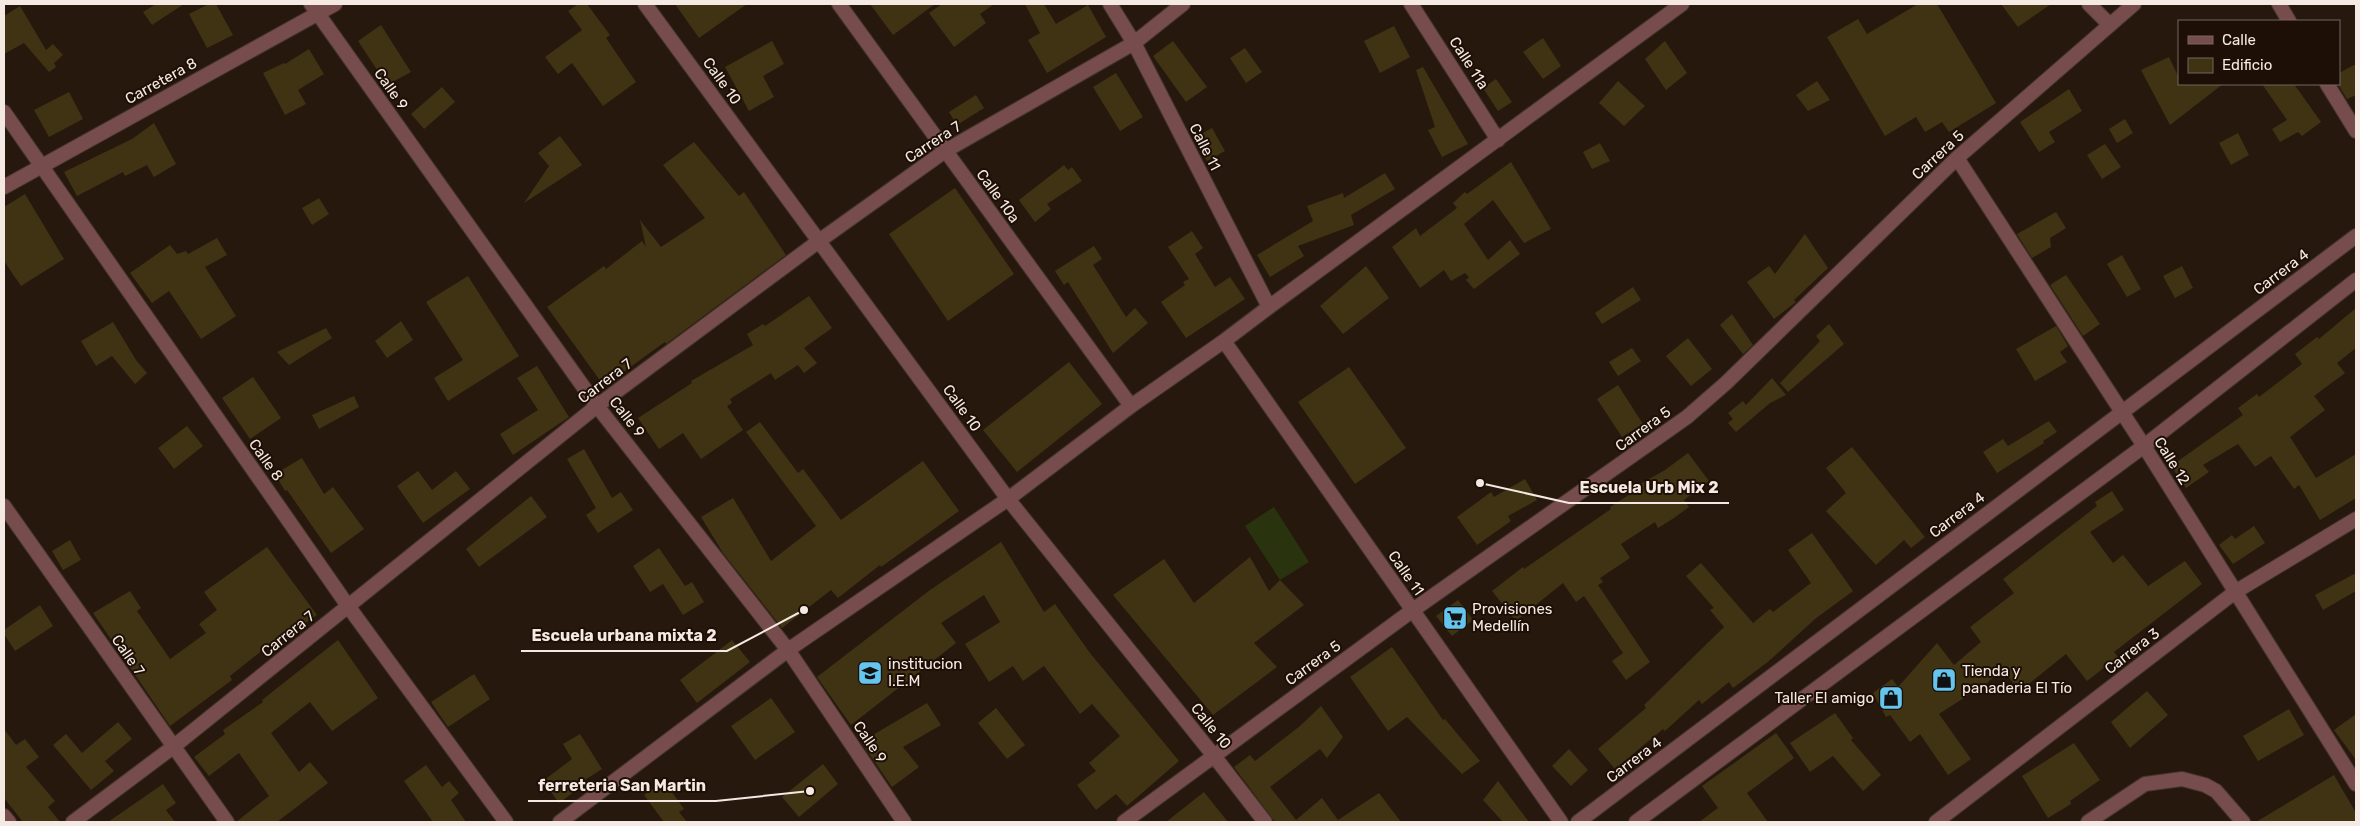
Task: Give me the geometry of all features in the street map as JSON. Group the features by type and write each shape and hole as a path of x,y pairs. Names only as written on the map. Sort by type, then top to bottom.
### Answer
{"street":[{"name":"Carretera 8","path":"4,188 314,8 335,4"},
{"name":"Calle 10","path":"645,4 1008,499 1265,822"},
{"name":"Calle 10a","path":"839,4 1131,406"},
{"name":"Calle 11","path":"1110,4 1134,43 1269,306"},
{"name":"Carrera 7","path":"73,822 173,747 598,406 819,241 945,151 1134,43 1183,4"},
{"name":"Calle 11a","path":"1411,4 1498,140"},
{"path":"560,822 788,650 1008,499 1131,406 1224,341 1269,306 1682,4"},
{"path":"2089,4 2110,24"},
{"name":"Carrera 5","path":"1124,822 1412,610 1687,417 1726,383 1957,158 2134,4"},
{"path":"2279,4 2288,20"},
{"name":"Calle 9","path":"314,8 598,406 788,650 904,822"},
{"path":"2329,85 2356,131"},
{"name":"Calle 8","path":"4,112 348,606 506,822"},
{"name":"Calle 12","path":"1957,158 2144,446 2356,784"},
{"name":"Carrera 4","path":"1578,822 2356,236"},
{"path":"1636,822 2144,446 2356,280"},
{"name":"Calle 11","path":"1224,341 1561,822"},
{"name":"Calle 7","path":"4,506 227,822"},
{"name":"Carrera 3","path":"1936,822 2235,592 2356,519"},
{"path":"2088,822 2145,784 2182,779 2205,785 2216,791 2243,822"},
{"path":"4,816 9,822"}],"green space":[{"path":"1274,507 1309,562 1280,580 1245,526"}],"building":[{"path":"156,4 184,4 152,25 143,12"},
{"path":"209,4 216,4 233,35 207,48 189,14"},
{"path":"578,4 587,4 610,35 606,38 636,82 603,106 572,63 558,74 545,57 582,30 568,11"},
{"path":"675,4 747,4 699,38"},
{"path":"870,4 935,4 893,35"},
{"path":"942,4 994,4 980,14 986,23 954,47 929,13"},
{"path":"1025,4 1044,4 1056,24 1088,5 1106,37 1047,73 1028,40 1040,33"},
{"path":"1918,4 1937,4 1996,103 1949,132 1942,122 1925,132 1916,117 1885,136 1827,37 1858,19 1867,34"},
{"path":"2001,4 2051,4 2018,27"},
{"path":"20,6 46,50 53,44 63,55 54,63 56,67 49,72 24,43 4,54 4,16"},
{"path":"381,25 411,72 387,85 358,41"},
{"path":"1394,26 1410,57 1380,73 1364,41"},
{"path":"1543,38 1561,66 1543,79 1523,52"},
{"path":"772,41 784,64 763,76 774,97 749,111 725,67"},
{"path":"1173,41 1207,87 1186,102 1153,56"},
{"path":"1665,41 1687,73 1666,90 1645,59"},
{"path":"1245,48 1262,72 1246,83 1230,58"},
{"path":"309,49 324,74 298,90 306,104 285,115 263,73 285,64"},
{"path":"2169,57 2178,76 2178,85 2222,85 2170,125 2141,70"},
{"path":"2356,64 2356,95 2347,99 2339,86 2340,72"},
{"path":"1423,67 1468,144 1442,157 1428,130 1435,127 1416,70"},
{"path":"1116,73 1143,117 1120,131 1093,87"},
{"path":"1496,79 1512,102 1498,111 1483,88"},
{"path":"1618,81 1645,106 1624,126 1599,103"},
{"path":"1817,81 1830,100 1808,111 1796,95"},
{"path":"2263,85 2295,85 2321,122 2302,136 2298,132 2280,142 2272,129 2287,120"},
{"path":"442,87 455,102 424,129 411,114"},
{"path":"2069,89 2082,111 2049,132 2055,142 2039,152 2020,122"},
{"path":"69,92 83,119 49,137 34,110"},
{"path":"976,95 984,108 957,125 949,112"},
{"path":"2125,119 2133,133 2117,143 2109,129"},
{"path":"154,123 176,164 154,177 147,165 125,176 123,172 77,196 64,172 132,139"},
{"path":"1212,128 1225,151 1207,161 1194,138"},
{"path":"2238,133 2249,155 2231,165 2219,143"},
{"path":"560,136 582,165 524,203 549,166 538,153"},
{"path":"694,142 739,196 744,192 786,255 666,344 665,342 604,386 547,307 604,266 606,269 642,241 646,247 640,220 661,247 705,218 663,165"},
{"path":"1600,143 1610,161 1592,169 1583,152"},
{"path":"2105,144 2121,167 2102,179 2087,155"},
{"path":"1511,162 1551,229 1524,243 1493,200 1464,224 1488,260 1510,240 1520,254 1474,289 1466,280 1469,277 1465,273 1451,281 1444,270 1420,288 1392,247 1416,228 1420,236 1457,208 1453,203 1465,192 1467,194"},
{"path":"1064,165 1068,170 1072,167 1082,181 1047,204 1051,209 1035,222 1019,200"},
{"path":"1385,173 1395,189 1351,215 1354,225 1298,246 1304,256 1270,277 1257,255 1313,221 1307,206 1343,193 1344,198"},
{"path":"955,188 1014,274 948,321 889,234"},
{"path":"25,194 64,259 21,286 4,261 4,207"},
{"path":"319,198 329,214 312,225 302,208"},
{"path":"2056,212 2066,228 2050,238 2051,247 2032,258 2017,234"},
{"path":"1192,231 1203,248 1195,254 1215,287 1230,277 1245,299 1186,338 1161,302 1185,285 1183,282 1189,279 1168,247"},
{"path":"1805,234 1828,268 1794,300 1796,302 1774,319 1747,282 1769,266 1775,274"},
{"path":"217,238 227,255 205,267 236,316 201,339 169,291 152,303 130,273 170,245 177,254 186,251 188,254"},
{"path":"1094,246 1102,259 1093,265 1126,317 1135,308 1148,323 1113,353 1068,282 1064,285 1055,271"},
{"path":"2122,255 2141,289 2127,297 2107,264"},
{"path":"1366,266 1389,298 1343,334 1320,306"},
{"path":"2182,266 2193,288 2175,298 2163,276"},
{"path":"2066,275 2100,324 2083,336 2050,285"},
{"path":"468,276 519,356 448,401 434,378 463,360 426,302"},
{"path":"1633,287 1641,300 1602,324 1595,313"},
{"path":"809,296 832,328 804,348 817,363 804,373 798,365 775,380 771,373 730,399 732,403 727,406 743,430 701,459 683,433 659,449 638,418 692,383 691,381 753,345 747,334 763,324 765,326"},
{"path":"2356,308 2356,348 2337,363 2345,373 2314,396 2325,410 2290,437 2316,478 2356,454 2356,498 2320,520 2299,485 2294,489 2271,456 2255,467 2238,444 2203,465 2209,472 2186,488 2171,466 2243,415 2238,408 2257,394 2259,397 2302,364 2295,354 2317,337 2319,339"},
{"path":"1732,314 1753,345 1743,354 1720,325"},
{"path":"401,321 413,340 387,358 375,341"},
{"path":"113,322 136,360 147,373 135,384 112,356 96,366 81,341"},
{"path":"1829,324 1844,344 1788,392 1780,383 1820,341 1816,336"},
{"path":"2056,326 2068,346 2060,352 2067,362 2035,381 2016,349"},
{"path":"326,328 332,338 289,365 277,352"},
{"path":"1688,338 1712,369 1691,386 1666,356"},
{"path":"1632,348 1641,361 1618,376 1609,362"},
{"path":"1069,362 1102,404 1017,472 983,430"},
{"path":"537,366 569,417 513,455 500,434 538,410 517,378"},
{"path":"1349,367 1406,448 1355,484 1298,402"},
{"path":"253,377 281,418 250,439 222,398"},
{"path":"1772,378 1786,395 1770,403 1736,432 1728,423 1733,419 1728,413 1743,401 1746,405"},
{"path":"1618,385 1643,424 1622,437 1597,399"},
{"path":"354,396 359,407 319,429 312,415"},
{"path":"2049,421 2057,432 2043,441 2044,443 1997,473 1983,452 2003,439 2008,446"},
{"path":"760,422 798,473 803,469 841,520 923,461 959,511 881,567 880,565 838,598 831,590 782,628 723,553 701,517 733,498 771,561 816,526 746,432"},
{"path":"187,426 203,446 174,469 158,448"},
{"path":"1852,447 1925,537 1911,548 1904,540 1876,565 1826,511 1846,493 1826,468"},
{"path":"584,449 612,498 621,492 633,510 598,533 586,515 596,508 567,459"},
{"path":"1688,453 1709,481 1684,500 1689,507 1674,518 1658,528 1655,522 1621,544 1630,558 1600,578 1603,582 1598,585 1650,662 1626,680 1612,661 1623,653 1584,596 1576,602 1563,583 1516,621 1492,591 1523,567 1524,569 1611,509 1610,507 1635,491 1633,488 1665,470"},
{"path":"302,458 324,494 333,487 364,529 331,553 287,490 285,491 275,474"},
{"path":"418,471 432,490 456,471 470,489 423,523 397,486"},
{"path":"1525,479 1537,500 1508,516 1511,521 1477,545 1457,517 1491,492 1494,497"},
{"path":"2112,491 2124,510 2090,532 2113,563 2123,555 2148,586 2185,561 2202,584 2114,652 2118,657 2087,681 2066,654 2020,691 2002,669 1987,683 1939,714 1971,759 1948,775 1920,734 1910,742 1890,715 1886,717 1873,693 1892,679 1898,687 1937,643 1954,665 1981,642 1970,627 2014,593 2003,579 2097,506 2095,502"},
{"path":"531,496 547,517 479,567 466,549"},
{"path":"2254,526 2265,543 2233,564 2219,545 2232,535 2235,539"},
{"path":"1812,533 1853,591 1815,619 1769,661 1733,688 1729,682 1702,704 1699,700 1665,731 1663,729 1615,769 1598,749 1646,708 1644,705 1724,627 1710,610 1714,608 1686,576 1701,563 1753,623 1770,609 1773,612 1811,583 1788,550"},
{"path":"70,540 81,560 63,570 52,551"},
{"path":"1001,542 1044,612 1055,604 1090,653 1179,761 1127,806 1116,794 1096,810 1077,785 1096,771 1089,763 1120,736 1092,704 1080,714 1044,666 1023,681 1013,666 989,682 965,644 1000,622 984,595 941,623 956,643 851,725 817,677 930,590"},
{"path":"267,547 317,615 270,648 269,645 230,676 232,680 170,726 93,613 130,591 141,608 137,611 170,659 206,633 199,624 217,610 204,592"},
{"path":"659,548 685,586 692,582 704,602 683,615 663,584 650,592 633,566"},
{"path":"1250,557 1269,591 1280,580 1304,605 1254,643 1277,667 1213,715 1113,595 1164,559 1194,603"},
{"path":"2356,573 2356,591 2323,610 2315,595"},
{"name":"Provisiones Medellín","path":"1458,600 1473,620 1452,636 1436,616"},
{"path":"40,605 53,626 15,651 4,634 4,630"},
{"path":"338,640 378,698 332,731 310,702 271,733 299,772 310,762 328,783 277,822 236,822 269,796 239,753 209,776 194,757 225,734 223,730 263,702 262,700"},
{"path":"732,640 750,662 697,703 680,680"},
{"path":"1392,647 1443,720 1445,719 1480,761 1462,774 1407,717 1388,731 1350,677"},
{"path":"474,674 490,699 448,727 431,702"},
{"path":"2147,691 2168,715 2130,748 2111,722"},
{"path":"771,698 795,732 755,760 731,726"},
{"path":"927,703 941,725 903,747 919,767 892,787 861,742"},
{"path":"1321,706 1343,737 1327,758 1320,749 1270,787 1296,820 1322,798 1338,820 1379,793 1401,822 1275,822 1234,767 1250,755 1255,761 1300,726"},
{"path":"996,708 1025,745 1007,759 978,723"},
{"path":"2289,709 2304,735 2258,761 2243,736"},
{"path":"1835,713 1853,738 1851,740 1881,775 1863,791 1833,756 1810,772 1790,743"},
{"path":"2356,714 2356,760 2334,730"},
{"path":"118,722 132,739 105,761 114,771 91,790 53,745 66,734 82,753"},
{"path":"4,729 16,745 25,739 39,757 26,767 55,801 48,807 60,822 23,822 4,798"},
{"path":"1776,733 1794,758 1747,793 1768,822 1699,822 1718,808 1702,786"},
{"path":"580,734 602,769 580,783 582,786 559,803 543,781 572,759 563,744"},
{"path":"2074,743 2100,780 2070,801 2071,804 2048,818 2022,776"},
{"path":"1569,749 1588,770 1571,786 1552,766"},
{"path":"823,764 838,784 799,817 782,797"},
{"path":"426,765 442,787 449,781 459,793 451,800 466,822 433,822 404,781"},
{"path":"2334,775 2356,813 2356,822 2256,822"},
{"path":"664,781 684,809 679,812 687,822 664,822 644,795"},
{"path":"1498,781 1529,822 1503,822 1483,800"},
{"path":"163,784 176,803 166,810 175,822 108,822"},
{"path":"1204,792 1228,822 1166,822"}],"place":[{"name":"Escuela Urb Mix 2","path":"1480,483"},
{"name":"Escuela urbana mixta 2","path":"804,610"},
{"name":"Provisiones Medellín","path":"1455,618"},
{"name":"institucion I.E.M","path":"870,673"},
{"name":"Tienda y panaderia El Tío","path":"1944,680"},
{"name":"Taller El amigo","path":"1891,698"},
{"name":"ferreteria San Martin","path":"810,791"}]}
